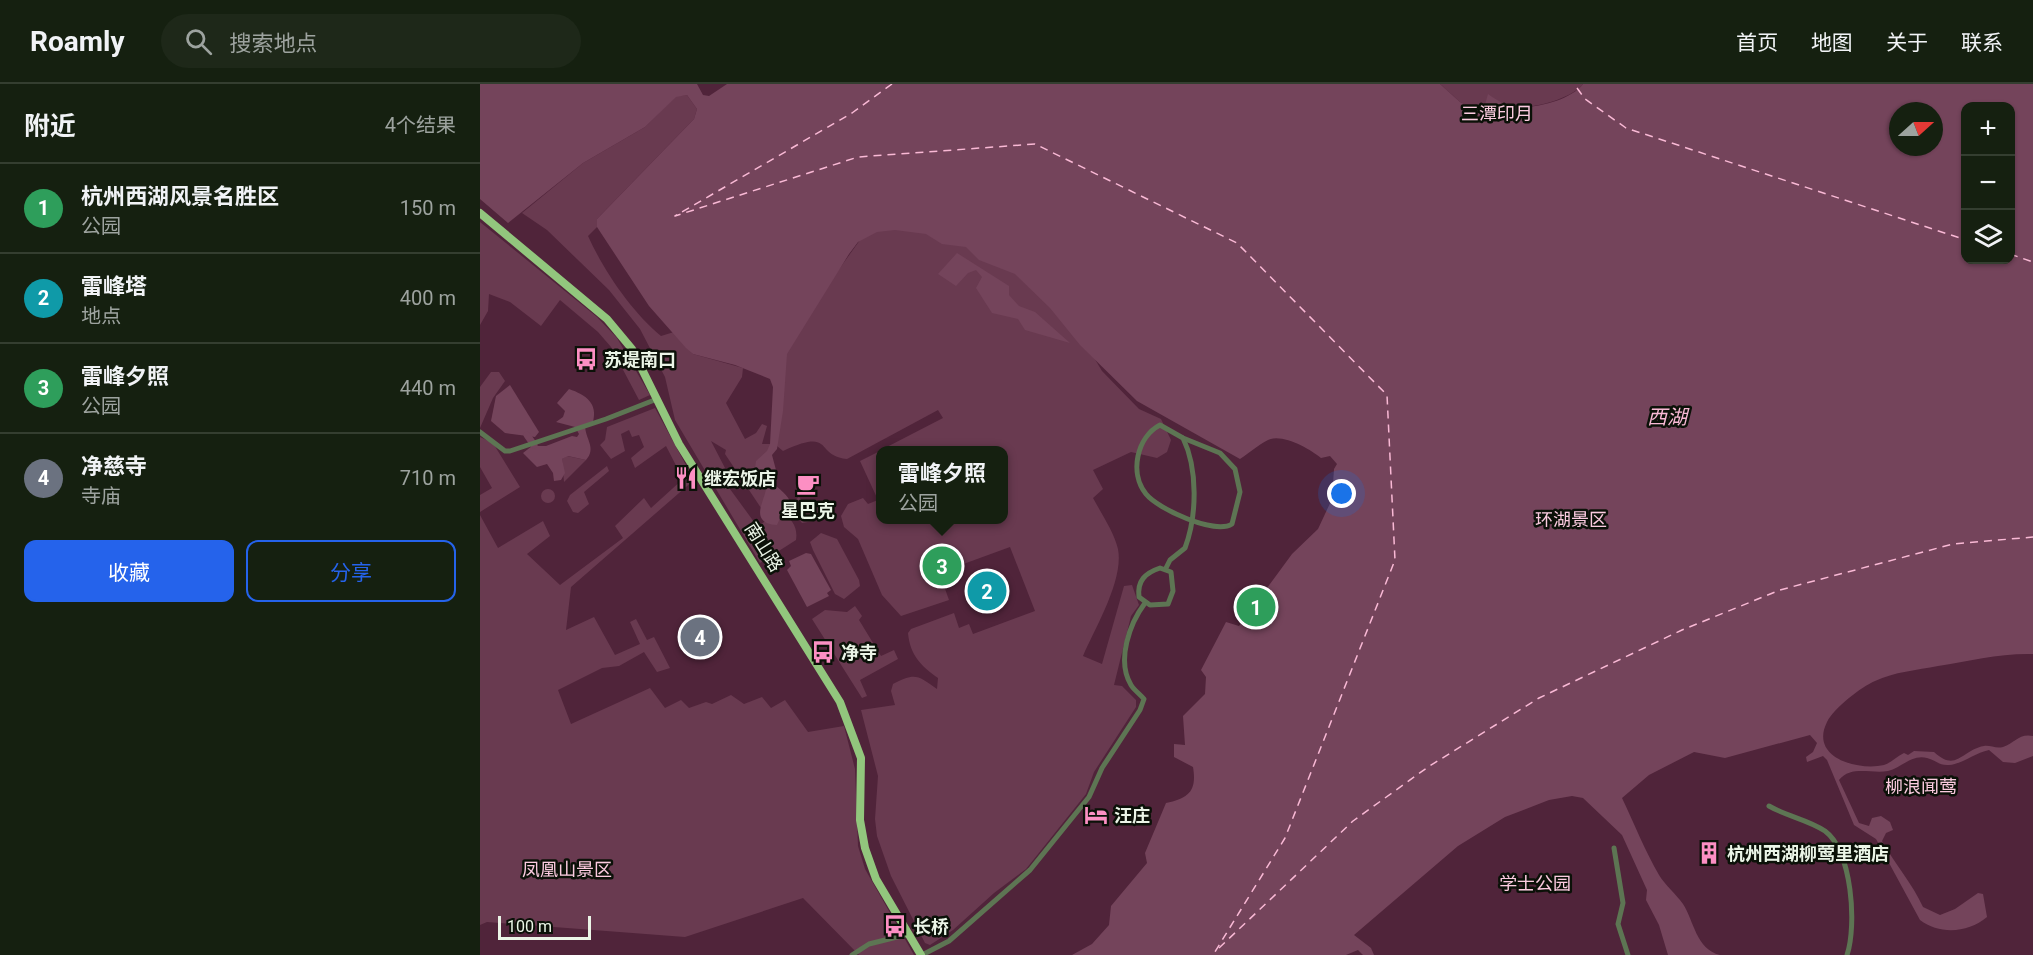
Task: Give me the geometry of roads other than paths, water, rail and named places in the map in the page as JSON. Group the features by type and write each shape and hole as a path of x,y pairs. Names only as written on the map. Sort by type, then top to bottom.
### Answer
{"main road":[{"name":"南山路","path":"480,213 607,319 632,349 679,444 840,702 861,758 860,820 865,848 876,879 922,955"}],"street":[{"path":"480,432 505,451 510,451 657,399"},
{"path":"1160,424 1183,438 1209,448 1229,460 1238,475 1240,492 1235,516 1232,524 1227,527 1220,529 1191,523 1146,495 1140,483 1138,464 1140,447 1153,428 1160,424"},
{"path":"1166,568 1170,560 1185,548 1191,523 1194,492 1188,448 1183,438"},
{"path":"1166,568 1171,572 1173,591 1168,604 1160,606 1145,603 1139,597 1138,588 1142,579 1149,571 1166,568"},
{"path":"922,955 949,941 1030,870 1089,797 1102,768 1140,710 1144,699 1131,685 1125,667 1125,650 1134,617 1145,603"},
{"path":"1769,806 1824,831 1832,839 1849,880 1853,915 1851,942 1847,955"},
{"path":"1614,848 1623,903 1618,924 1628,955"},
{"path":"852,955 869,944 909,934"}],"water":[{"name":"西湖","path":"480,84 697,84 703,95 709,96 727,84 1440,84 1460,102 1483,112 1488,94 1510,106 1534,106 1562,99 1578,90 1583,84 2033,84 2033,654 1985,658 1882,678 1848,698 1830,716 1823,734 1825,745 1831,753 1850,764 1862,766 1884,765 1904,753 1908,755 1914,751 1934,752 1942,758 1954,760 1976,748 2003,747 2021,737 2033,736 2033,756 2015,763 2003,762 1989,750 1949,765 1922,757 1888,771 1855,771 1844,775 1839,780 1859,823 1869,826 1872,818 1881,816 1890,822 1893,830 1886,833 1882,841 1923,907 1940,915 1955,909 1978,893 1983,894 1987,917 1971,926 1954,930 1936,928 1920,920 1876,839 1854,825 1827,760 1823,756 1807,762 1806,757 1813,752 1817,743 1810,735 1725,758 1694,752 1649,775 1622,798 1659,875 1683,904 1701,941 1712,952 1720,955 1668,955 1659,925 1646,900 1647,890 1622,835 1583,798 1572,796 1549,800 1505,817 1458,846 1354,935 1371,948 1374,955 1363,955 1358,950 1346,955 1072,955 1092,944 1109,925 1111,906 1147,863 1145,853 1166,803 1180,799 1190,792 1194,782 1193,767 1174,757 1174,744 1185,745 1183,716 1205,694 1206,677 1201,670 1226,622 1239,626 1292,554 1318,529 1332,499 1334,469 1337,464 1330,456 1321,458 1288,440 1274,438 1240,459 1137,401 1080,345 1050,308 1015,274 979,260 966,247 942,244 926,234 895,230 877,232 858,242 787,354 783,411 777,449 772,455 776,470 774,484 790,501 791,510 790,516 781,516 777,525 768,523 760,515 766,488 754,478 756,461 767,451 770,444 773,387 770,379 735,365 693,354 686,348 649,306 597,227 597,219 694,119 697,109 687,95 676,97 645,127 583,163 508,223 480,199"},
{"path":"957,253 1009,286 1009,295 1019,306 1035,312 1070,343 1025,330 1018,319 992,313 976,288 982,277 976,270 968,273 956,286 938,274"},
{"path":"510,385 539,432 535,437 505,433 491,421 496,396"},
{"path":"569,389 585,397 594,410 593,422 585,425 591,447 586,460 568,456 562,459 565,473 561,480 554,481 553,473 547,464 537,467 523,453 532,446 546,446 572,436 577,437 579,434 575,427 556,422 563,417 565,411 557,403"},
{"path":"806,553 811,554 831,590 827,593 829,596 807,607 787,570 791,566 789,561"}],"waterway":[{"path":"527,435 534,445"}],"place":[{"name":"苏堤南口","path":"586,359"},
{"name":"继宏饭店","path":"686,478"},
{"name":"星巴克","path":"808,484"},
{"name":"雷峰夕照","path":"942,566"},
{"name":"雷峰塔","path":"987,591"},
{"name":"杭州西湖风景名胜区","path":"1256,607"},
{"name":"净慈寺","path":"700,637"},
{"name":"净寺","path":"823,652"},
{"name":"汪庄","path":"1096,815"},
{"name":"杭州西湖柳莺里酒店","path":"1709,853"},
{"name":"长桥","path":"895,926"}],"park label":[{"name":"三潭印月","path":"1497,113"},
{"name":"环湖景区","path":"1571,519"},
{"name":"柳浪闻莺","path":"1921,786"},
{"name":"凤凰山景区","path":"567,869"},
{"name":"学士公园","path":"1535,883"}]}
